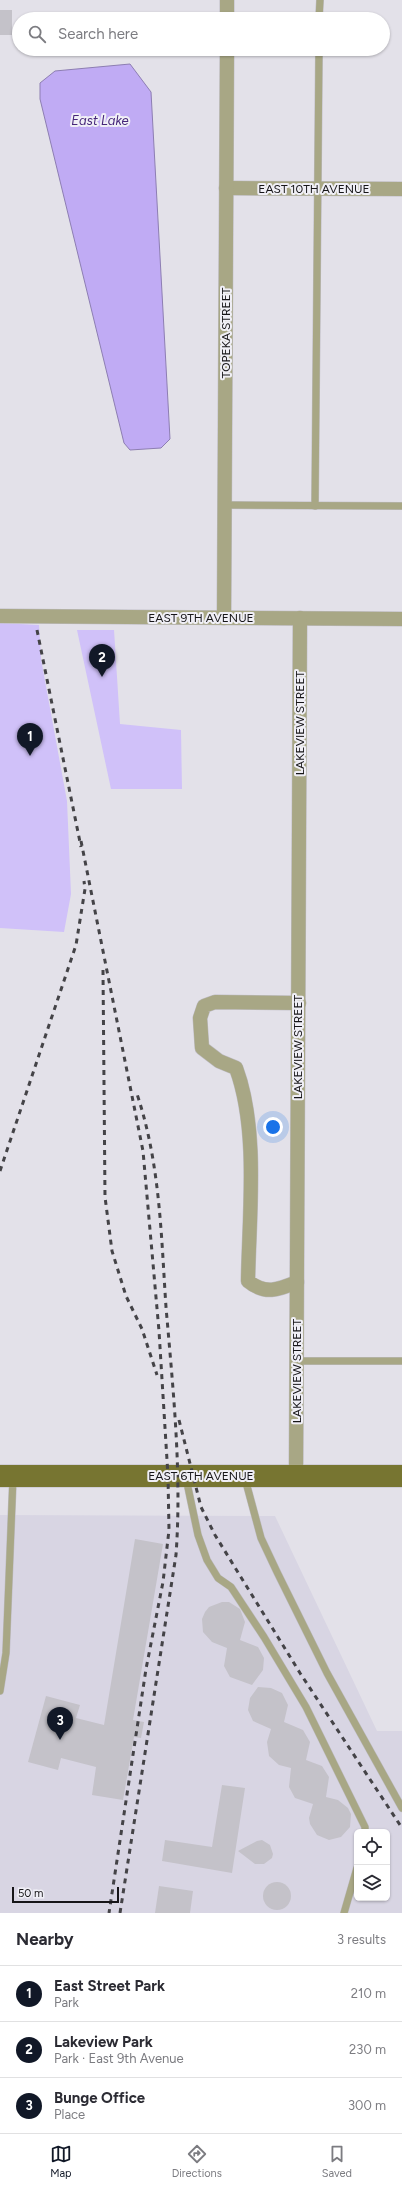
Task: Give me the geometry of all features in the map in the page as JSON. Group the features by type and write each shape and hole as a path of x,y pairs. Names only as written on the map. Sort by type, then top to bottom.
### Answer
{"main road":[{"name":"EAST 6TH AVENUE","path":"7,1476 402,1476"}],"street":[{"path":"227,0 227,12"},
{"name":"TOPEKA STREET","path":"224,618 227,56"},
{"name":"EAST 10TH AVENUE","path":"226,188 402,189"},
{"name":"EAST 9TH AVENUE","path":"0,616 402,619"},
{"name":"LAKEVIEW STREET","path":"296,1476 300,618"},
{"path":"297,1282 269,1290 258,1289 248,1281 250,1137 241,1082 236,1068 220,1061 202,1048 200,1018 204,1006 215,1002 298,1003"}],"lane":[{"path":"319,12 320,0"},
{"path":"315,506 319,56"},
{"path":"225,505 402,506"},
{"path":"297,1361 402,1362"},
{"path":"0,1691 6,1653 7,1476"},
{"path":"185,1476 198,1535 207,1560 218,1578 231,1587 306,1707 365,1829"},
{"path":"239,1476 247,1486 261,1538 277,1572 327,1673 402,1808"},
{"path":"344,1913 354,1878"}],"shaded area":[{"path":"0,623 39,625 41,659 67,801 71,894 64,932 0,928"},
{"path":"77,630 114,630 120,724 181,730 182,789 111,789"},
{"path":"0,1515 275,1516 377,1731 402,1731 402,1913 0,1913"}],"water":[{"name":"East Lake","path":"130,64 151,92 170,439 161,448 130,450 124,443 40,99 40,83 55,71"}],"building":[{"path":"0,10 12,10 12,35 0,35"},
{"path":"135,1539 163,1544 133,1720 144,1722 141,1738 134,1737 123,1800 92,1795 96,1767 61,1758 58,1770 28,1762 46,1696 80,1705 76,1718 104,1725"},
{"path":"222,1602 229,1602 240,1609 245,1622 240,1640 258,1647 264,1658 263,1670 252,1685 230,1677 224,1666 227,1648 212,1642 203,1632 202,1619 205,1612 209,1607"},
{"path":"258,1687 271,1688 282,1693 288,1705 284,1722 303,1730 310,1742 306,1760 322,1766 329,1777 326,1797 338,1800 348,1808 351,1814 350,1827 341,1837 329,1840 317,1835 310,1824 309,1818 313,1804 295,1798 289,1787 291,1768 279,1765 269,1756 267,1742 271,1729 253,1721 248,1710 250,1698"},
{"path":"222,1785 245,1788 232,1873 162,1861 165,1840 212,1847"},
{"path":"262,1840 270,1845 273,1854 272,1858 264,1864 255,1864 238,1851 257,1841"},
{"path":"277,1882 287,1886 291,1896 287,1906 277,1910 267,1906 263,1896 267,1886"},
{"path":"159,1886 193,1891 190,1913 155,1913"}],"railway":[{"path":"37,630 81,847"},
{"path":"81,841 143,1151 159,1331 168,1476 169,1530 163,1582 146,1669 109,1913"},
{"path":"0,1171 76,945 85,889 84,881"},
{"path":"103,970 105,1197 112,1251 126,1296 142,1329 157,1375"},
{"path":"120,1913 176,1555 178,1524 176,1431 161,1225 155,1171 150,1144 136,1091"},
{"path":"179,1420 201,1507 215,1535 300,1673 402,1828"}],"place":[{"name":"Lakeview Park","path":"102,677"},
{"name":"East Street Park","path":"30,756"},
{"name":"Bunge Office","path":"60,1740"}]}
